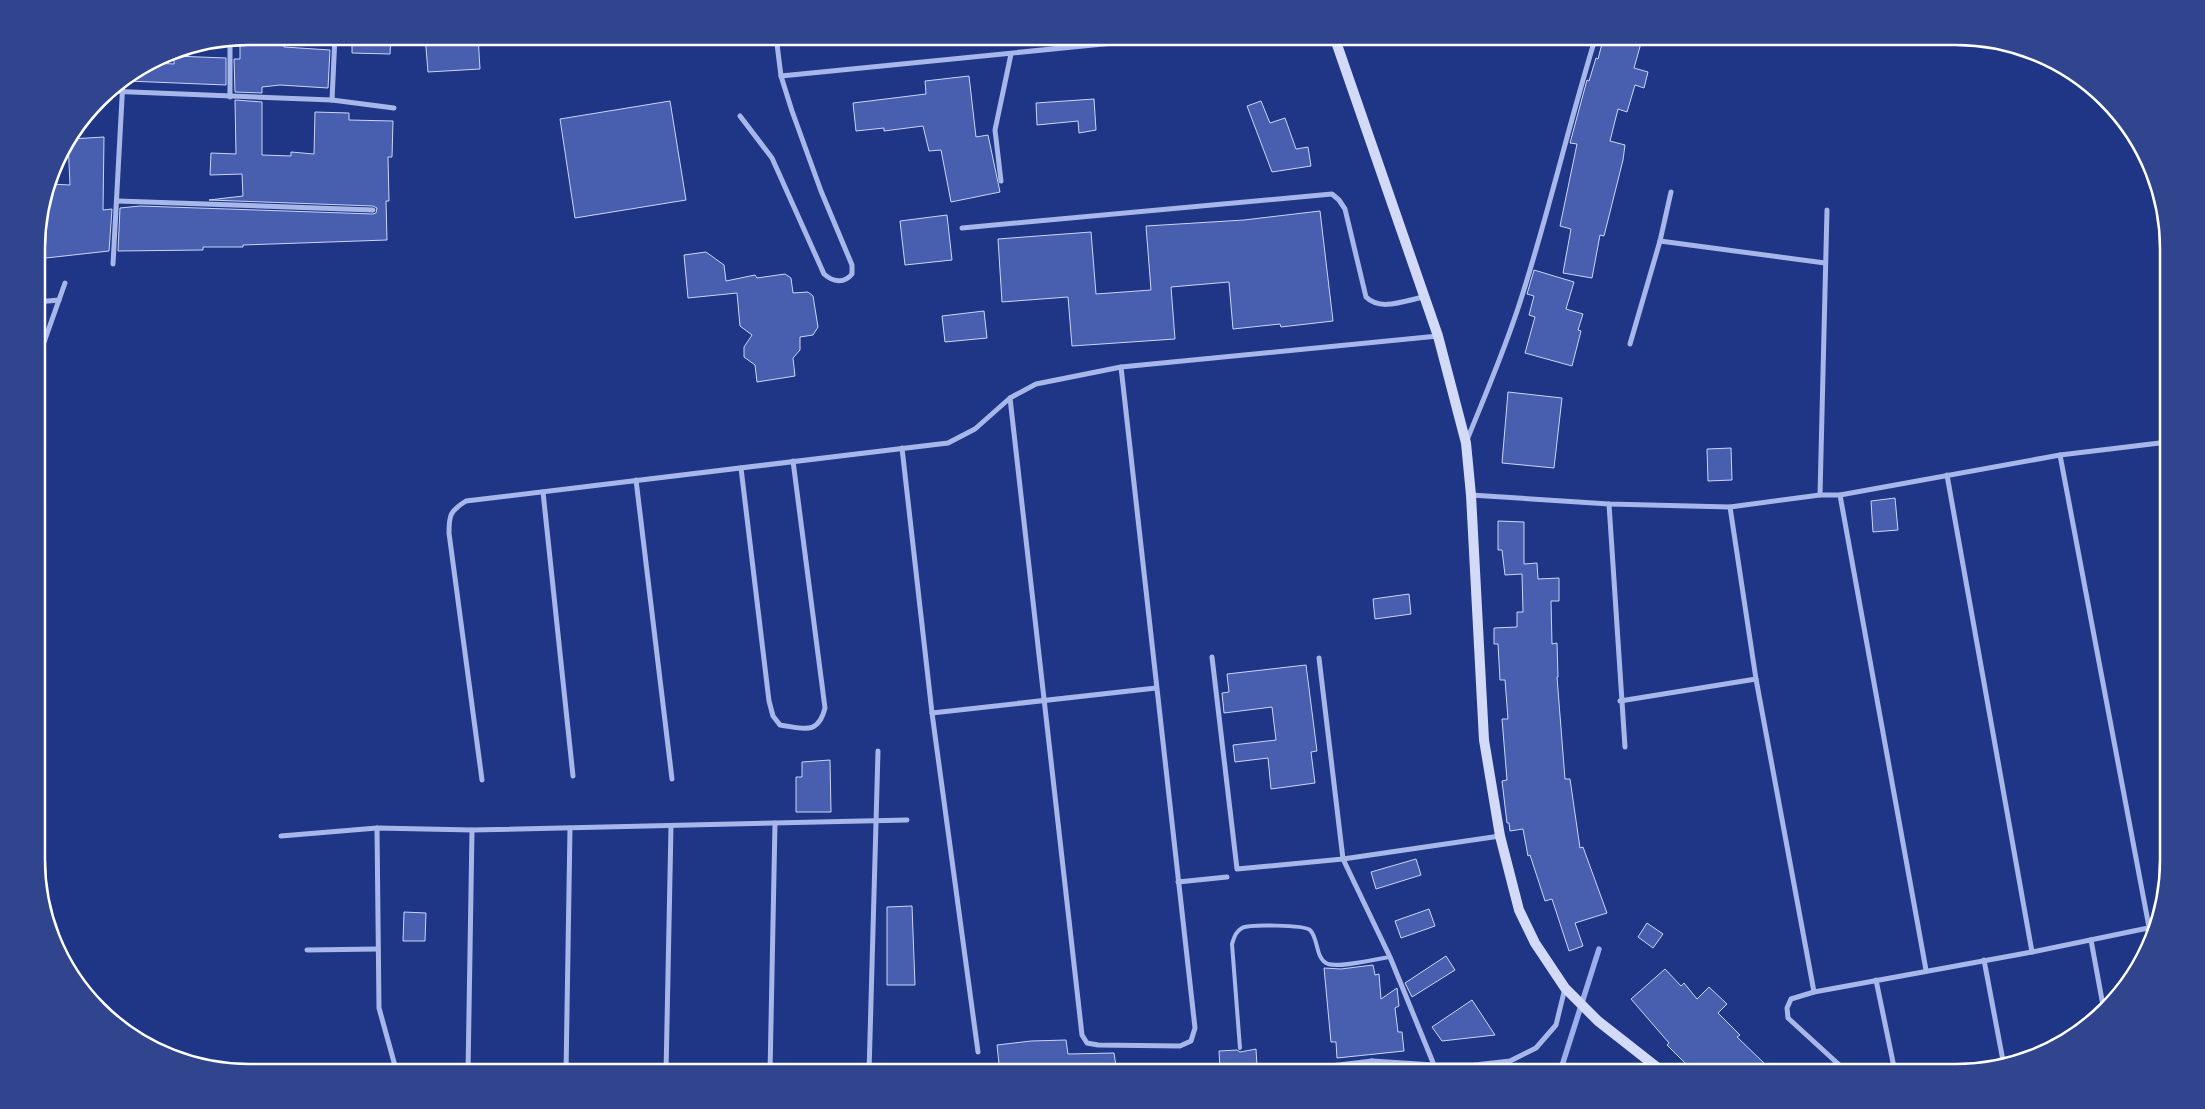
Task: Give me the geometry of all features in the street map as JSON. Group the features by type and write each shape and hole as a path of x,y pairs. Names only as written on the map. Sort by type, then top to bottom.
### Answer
{"street":[{"path":"332,100 335,45"},
{"path":"740,116 772,158 824,274 831,280 848,279 852,274 852,265 821,191 781,76 777,45"},
{"path":"781,76 1097,45"},
{"path":"1337,45 1438,336 1466,443 1471,496 1484,740 1500,836 1519,910 1535,943 1565,988 1598,1021 1653,1064"},
{"path":"1466,443 1502,357 1521,299 1593,45"},
{"path":"230,46 230,97"},
{"path":"1001,181 995,130 1011,54"},
{"path":"113,264 123,89"},
{"path":"119,92 332,100 394,108"},
{"path":"1630,344 1660,241 1671,192"},
{"path":"962,228 1332,194 1345,209 1366,297 1373,303 1381,305 1425,297"},
{"path":"118,201 373,210"},
{"path":"1820,495 1827,210"},
{"path":"1660,241 1825,263"},
{"path":"45,339 65,283"},
{"path":"45,301 59,300"},
{"path":"482,780 449,520 454,509 466,501 948,443 975,429 1010,398 1036,384 1121,367 1438,336"},
{"path":"1010,398 1082,1034 1088,1043 1098,1045 1180,1046 1191,1041 1195,1028 1121,367"},
{"path":"1471,496 1609,504 1730,506 1820,495 1840,495 2060,454 2160,443"},
{"path":"902,448 932,713 978,1052"},
{"path":"2060,454 2150,922"},
{"path":"741,468 769,701 773,716 780,725 802,728 815,727 821,722 825,708 793,461"},
{"path":"1947,475 2032,952"},
{"path":"636,480 672,779"},
{"path":"543,492 573,776"},
{"path":"1840,495 1926,970"},
{"path":"1609,504 1620,701 1625,747"},
{"path":"1730,506 1756,679 1814,992"},
{"path":"1212,657 1237,869 1343,858 1500,836"},
{"path":"1319,658 1343,858 1390,957 1434,1064"},
{"path":"1620,701 1756,679"},
{"path":"932,713 1156,688"},
{"path":"869,1064 874,821 878,751"},
{"path":"281,836 378,828 472,830 907,820"},
{"path":"770,1064 775,823"},
{"path":"666,1064 670,826"},
{"path":"378,828 379,1008 395,1064"},
{"path":"566,1064 570,828"},
{"path":"468,1064 472,830"},
{"path":"1178,882 1227,877"},
{"path":"1838,1064 1788,1018 1787,1008 1791,999 1814,992 2032,952 2148,928"},
{"path":"2091,940 2102,1002"},
{"path":"308,950 378,949"},
{"path":"1984,960 2003,1058"},
{"path":"1876,980 1893,1064"},
{"path":"1484,1064 1510,1061 1536,1048 1556,1025 1565,988"},
{"path":"1347,1064 1372,1061 1418,1064"}],"lane":[{"path":"1240,1048 1232,944 1236,933 1243,927 1298,926 1309,929 1315,937 1322,959 1327,964 1390,957"}],"building":[{"path":"240,45 284,45 284,47 330,50 328,88 280,85 262,87 262,93 235,92 234,59 240,59"},
{"path":"352,45 390,45 390,54 352,53"},
{"path":"426,45 479,45 480,69 428,72"},
{"path":"1602,45 1640,45 1634,68 1648,72 1644,88 1635,85 1627,112 1618,109 1610,141 1625,145 1623,160 1604,236 1600,235 1592,278 1563,273 1571,229 1560,226 1577,144 1570,143 1587,80 1589,81 1596,58 1598,59"},
{"path":"182,56 226,58 226,85 133,81 159,66 165,64 174,64 174,60"},
{"path":"969,76 976,137 988,135 1000,192 951,202 941,150 929,151 923,126 884,131 884,128 856,131 853,103 926,94 925,81"},
{"path":"1094,99 1096,130 1079,133 1078,121 1037,125 1036,103"},
{"path":"235,100 262,102 262,155 291,156 291,152 314,154 315,112 349,113 349,120 393,121 392,157 388,157 389,201 386,201 387,240 243,245 243,247 203,247 203,250 118,251 120,208 140,206 376,213 377,208 373,206 209,200 243,196 242,174 210,175 211,153 236,154"},
{"path":"670,101 686,200 575,218 560,119"},
{"path":"1261,101 1270,123 1285,118 1296,149 1308,147 1311,166 1272,172 1247,106"},
{"path":"104,137 103,210 112,209 109,251 45,258 45,235 52,196 56,184 70,185 69,154 77,139"},
{"path":"1320,211 1333,321 1281,327 1280,324 1233,329 1229,282 1171,287 1175,339 1072,346 1068,297 1002,302 998,239 1091,232 1096,294 1151,290 1146,226 1244,220"},
{"path":"947,215 952,260 905,265 900,221"},
{"path":"706,252 724,265 726,281 755,275 757,278 785,274 791,278 793,293 808,292 813,296 818,327 813,335 800,337 800,350 793,358 795,376 757,382 755,365 744,357 744,347 752,335 740,326 737,293 688,298 684,255"},
{"path":"1534,270 1574,282 1566,309 1583,314 1578,330 1581,331 1572,366 1525,353 1535,317 1529,315 1534,296 1527,294"},
{"path":"984,311 987,338 945,342 942,316"},
{"path":"1508,392 1562,398 1554,468 1502,463"},
{"path":"1731,448 1732,480 1708,481 1707,449"},
{"path":"1895,498 1898,530 1873,532 1871,501"},
{"path":"1498,521 1524,522 1524,564 1537,563 1538,579 1559,578 1559,601 1551,601 1552,644 1557,643 1557,677 1565,779 1570,779 1580,848 1583,847 1607,913 1575,923 1583,946 1569,951 1552,899 1545,901 1530,855 1528,856 1523,829 1510,831 1509,823 1507,823 1502,781 1507,780 1502,719 1508,719 1505,680 1500,680 1498,644 1494,644 1494,628 1517,627 1517,612 1523,612 1522,574 1505,575 1502,550 1498,550"},
{"path":"1409,594 1411,614 1375,619 1373,599"},
{"path":"1306,665 1317,751 1311,752 1315,783 1271,789 1268,758 1235,762 1233,745 1276,740 1272,707 1224,713 1222,693 1229,692 1227,674"},
{"path":"830,760 831,812 796,812 796,777 802,777 802,762"},
{"path":"1416,859 1421,875 1376,889 1371,872"},
{"path":"912,906 915,985 887,985 887,907"},
{"path":"1429,909 1435,926 1401,938 1395,921"},
{"path":"404,912 426,913 425,941 403,941"},
{"path":"1647,923 1663,934 1653,948 1638,937"},
{"path":"1446,956 1455,970 1412,997 1405,983"},
{"path":"1373,965 1375,975 1379,974 1381,999 1397,988 1399,1006 1395,1008 1398,1032 1402,1032 1404,1051 1337,1058 1336,1042 1331,1042 1324,968 1341,969"},
{"path":"1665,969 1681,986 1684,983 1697,999 1709,987 1727,1004 1718,1013 1740,1035 1737,1037 1765,1064 1686,1064 1667,1045 1669,1043 1631,999"},
{"path":"1472,1000 1495,1035 1442,1041 1432,1027"},
{"path":"1066,1040 1068,1054 1114,1053 1116,1064 999,1064 997,1045 1031,1041"},
{"path":"1256,1049 1257,1064 1220,1064 1219,1051 1237,1050 1240,1052"}],"waterway":[{"path":"1563,1064 1599,949"}]}
